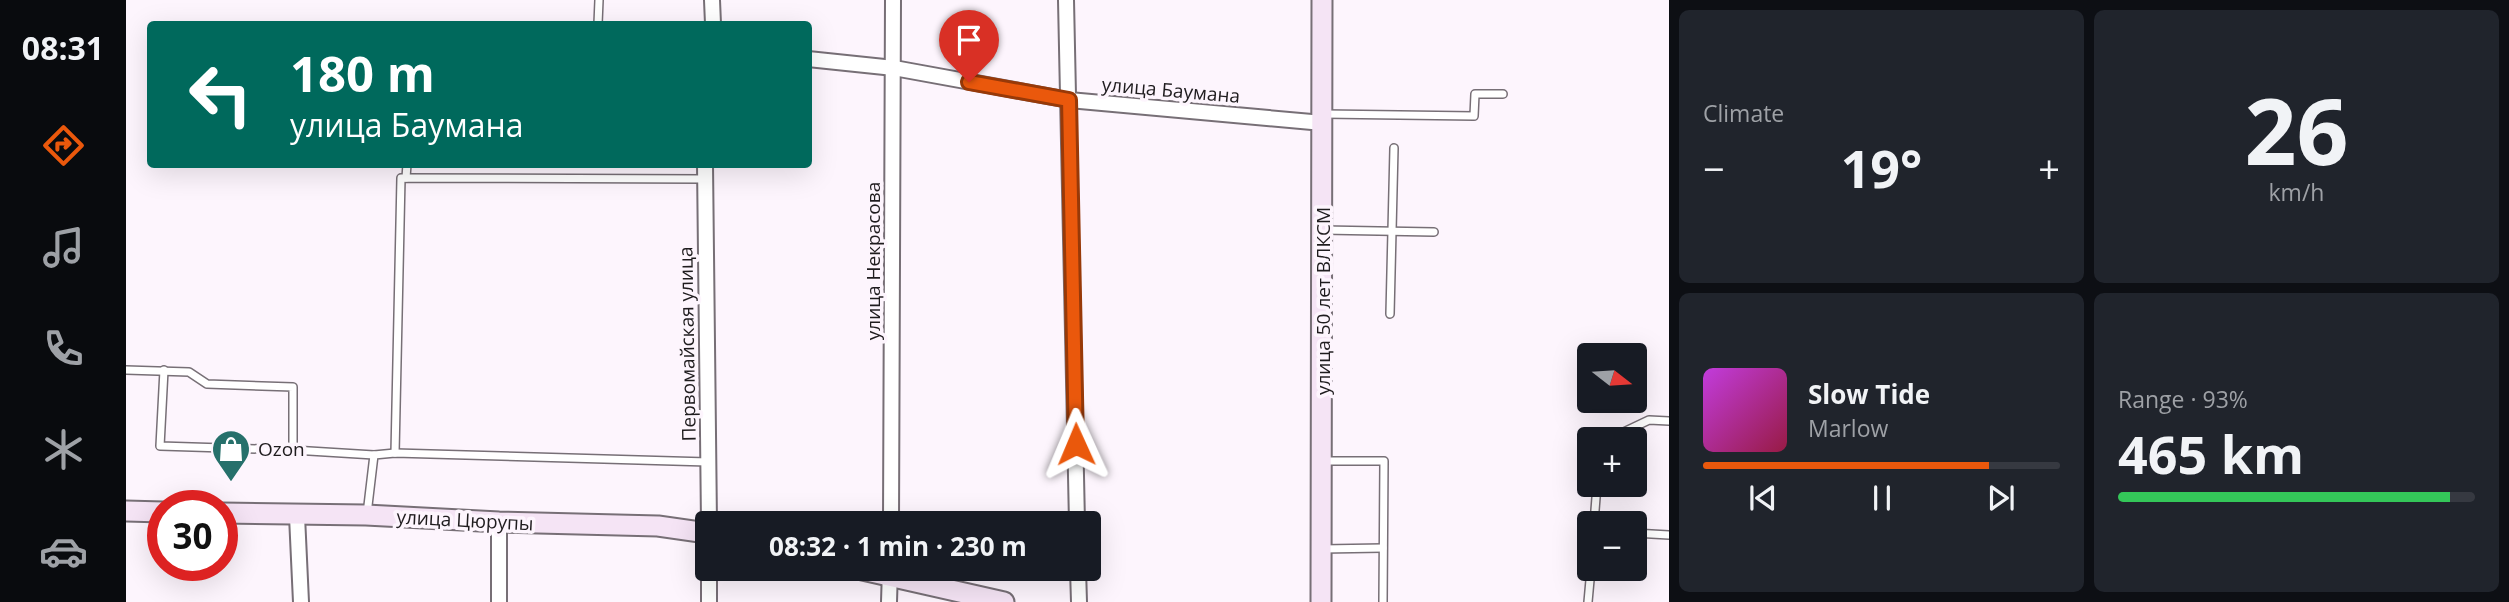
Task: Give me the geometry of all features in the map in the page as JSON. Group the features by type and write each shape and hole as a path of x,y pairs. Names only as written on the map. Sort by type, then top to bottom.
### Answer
{"street":[{"path":"712,0 713,21"},
{"name":"улица Некрасова","path":"891,511 894,0"},
{"path":"1066,0 1077,511"},
{"name":"улица 50 лет ВЛКСМ","path":"1321,602 1322,0"},
{"name":"улица Баумана","path":"812,59 894,68 1069,100 1323,119"},
{"name":"Первомайская улица","path":"704,172 709,511"},
{"path":"126,511 147,512"},
{"name":"улица Цюрупы","path":"238,514 366,515 658,526 695,531"},
{"path":"297,516 301,602"},
{"path":"499,522 499,602"},
{"path":"709,581 709,602"},
{"path":"889,602 890,581"},
{"path":"921,581 1004,602"},
{"path":"1078,581 1079,602"}],"lane":[{"path":"598,21 599,0"},
{"path":"1323,119 1474,116 1475,94 1503,94"},
{"path":"1390,314 1394,148"},
{"path":"406,178 407,168"},
{"path":"395,453 401,178 704,172"},
{"path":"1323,230 1434,232"},
{"path":"126,370 190,372 207,384 293,387 293,450"},
{"path":"164,370 160,446 374,455 395,453 708,463"},
{"path":"1634,427 1649,420 1669,421"},
{"path":"366,515 374,455"},
{"path":"1322,461 1384,461 1383,602"},
{"path":"1647,534 1669,535"},
{"path":"1322,549 1384,548"},
{"path":"1588,602 1590,581"}],"place":[{"name":"Ozon","path":"231,483"}],"route":[{"path":"969,82 1069,100 1076,444"}]}
